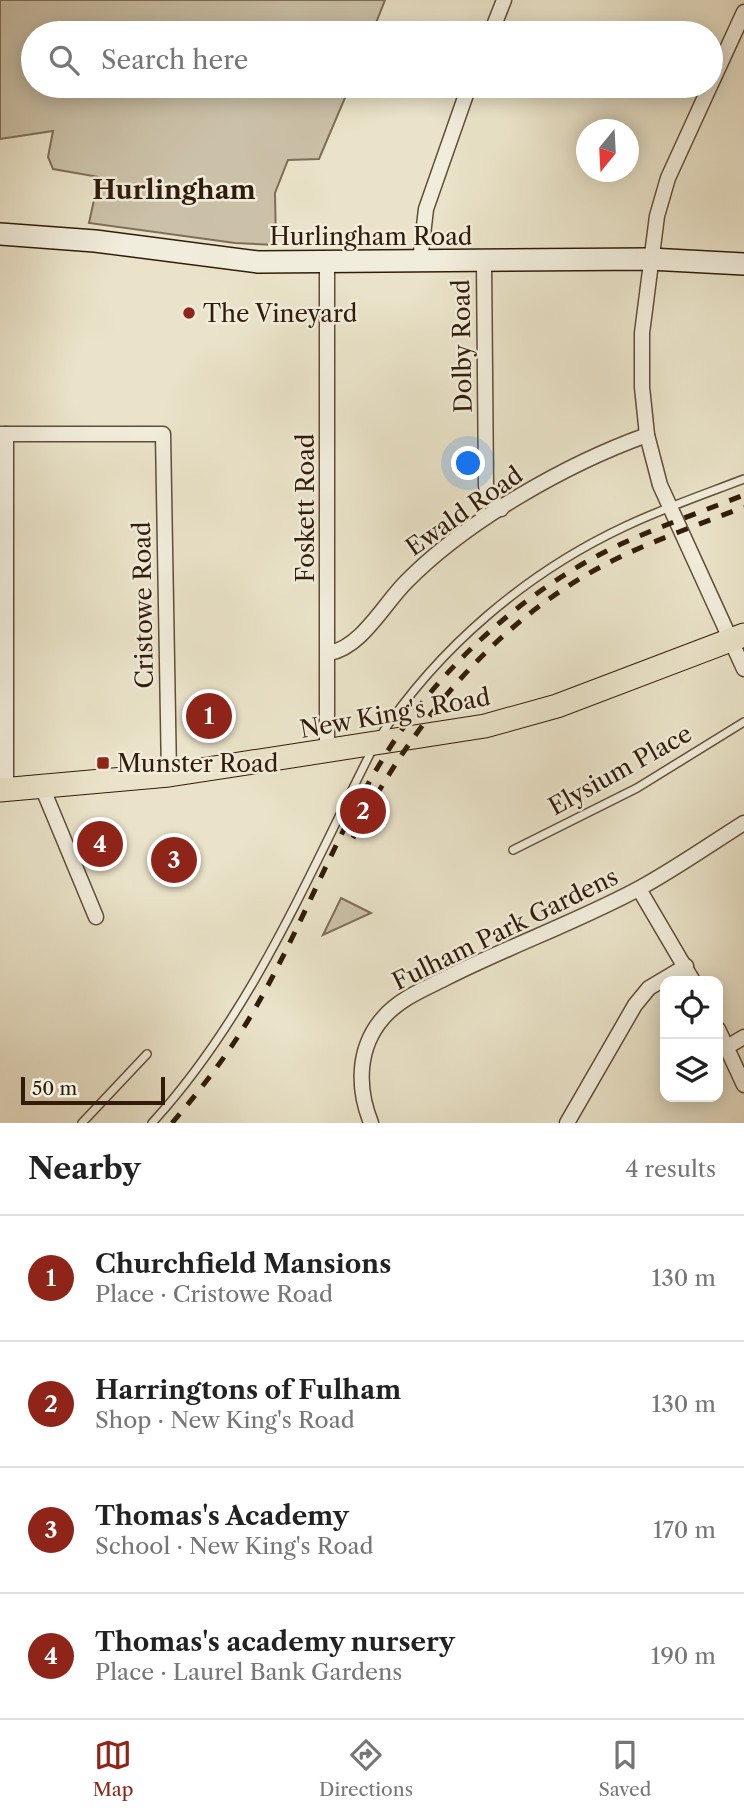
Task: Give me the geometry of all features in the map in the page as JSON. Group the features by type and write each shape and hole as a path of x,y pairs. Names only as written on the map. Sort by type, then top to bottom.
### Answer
{"main road":[{"name":"New King's Road","path":"3,790 169,775 485,726 557,706 738,638"}],"street":[{"path":"496,21 504,0"},
{"path":"723,57 744,12"},
{"path":"420,261 426,209 465,98"},
{"path":"704,98 668,178 650,259 642,333 647,435 660,485 738,638 744,669"},
{"name":"Hurlingham Road","path":"0,234 95,242 258,262 650,259 744,264"},
{"name":"Dolby Road","path":"484,262 486,486 490,497 501,509"},
{"name":"Foskett Road","path":"327,263 327,752"},
{"path":"3,434 3,790"},
{"name":"Cristowe Road","path":"3,434 163,434 169,775"},
{"name":"Ewald Road","path":"329,653 338,652 354,640 407,580 452,542 573,465 647,435"},
{"path":"42,788 96,917"},
{"name":"Fulham Park Gardens","path":"371,1123 363,1102 361,1070 367,1040 383,1017 404,1000 473,964 639,889 744,823"},
{"path":"639,889 690,976"},
{"path":"567,1123 635,1005 649,988 686,967"},
{"path":"727,1047 744,1037"},
{"path":"723,1039 744,1085"}],"lane":[{"path":"152,1123 188,1084 272,952 374,744 403,704 447,653 506,599 562,561 625,526 744,479"},
{"name":"Elysium Place","path":"513,850 638,788 744,722"},
{"path":"82,1123 147,1054"}],"shaded area":[{"path":"0,0 385,0 377,21 21,21 21,98 345,98 319,159 288,160 275,193 276,245 235,243 89,223 99,177 53,169 48,157 53,131 0,139"},
{"path":"341,898 371,913 323,935"}],"railway":[{"path":"172,1123 215,1069 253,1012 363,792 381,762 403,728 455,665 517,609 550,584 585,563 636,537 744,495"},
{"path":"353,838 403,753 432,713 498,641 536,609 576,581 620,557 744,507"}],"place":[{"name":"The Vineyard","path":"189,313"},
{"name":"Churchfield Mansions","path":"209,716"},
{"name":"Munster Road","path":"103,763"},
{"name":"Harringtons of Fulham","path":"363,811"},
{"name":"Thomas's academy nursery","path":"100,844"},
{"name":"Thomas's Academy","path":"174,860"}],"district":[{"name":"Hurlingham","path":"174,190"}]}
